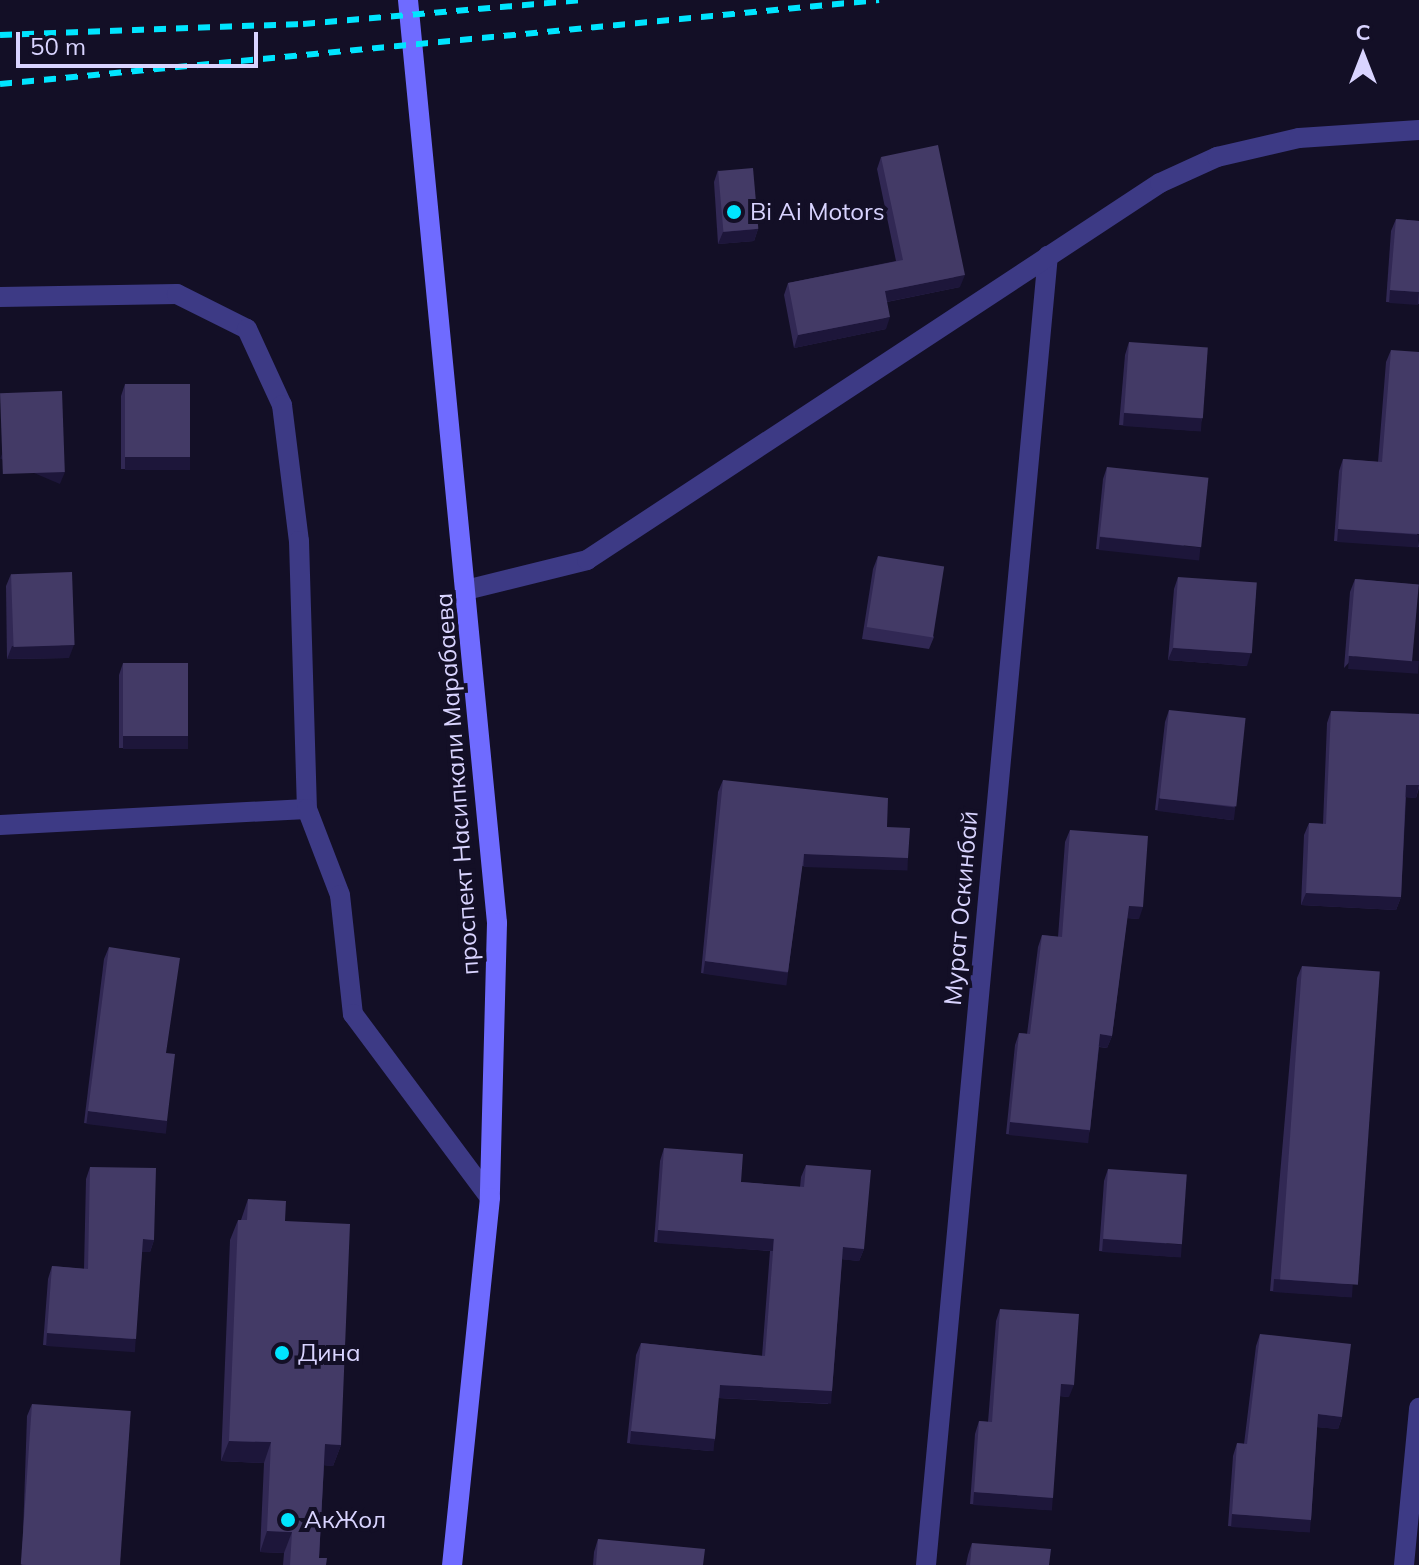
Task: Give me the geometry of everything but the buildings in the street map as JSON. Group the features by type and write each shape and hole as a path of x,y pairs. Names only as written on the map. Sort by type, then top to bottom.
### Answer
{"main road":[{"name":"проспект Насипкали Марабаева","path":"408,0 470,589 497,923 490,1198 452,1565"}],"street":[{"path":"470,589 587,560 1160,183 1217,157 1299,138 1419,130"},
{"name":"Мурат Оскинбай","path":"926,1565 1048,256"},
{"path":"0,297 177,294 247,329 282,405 299,541 307,809 340,895 353,1014 490,1198"},
{"path":"0,825 307,809"},
{"path":"1404,1565 1419,1408"}],"railway":[{"path":"0,35 303,24 585,0"},
{"path":"0,84 879,0"}],"place":[{"name":"Bi Ai Motors","path":"734,212"},
{"name":"Дина","path":"282,1353"},
{"name":"АкЖол","path":"288,1520"}]}
